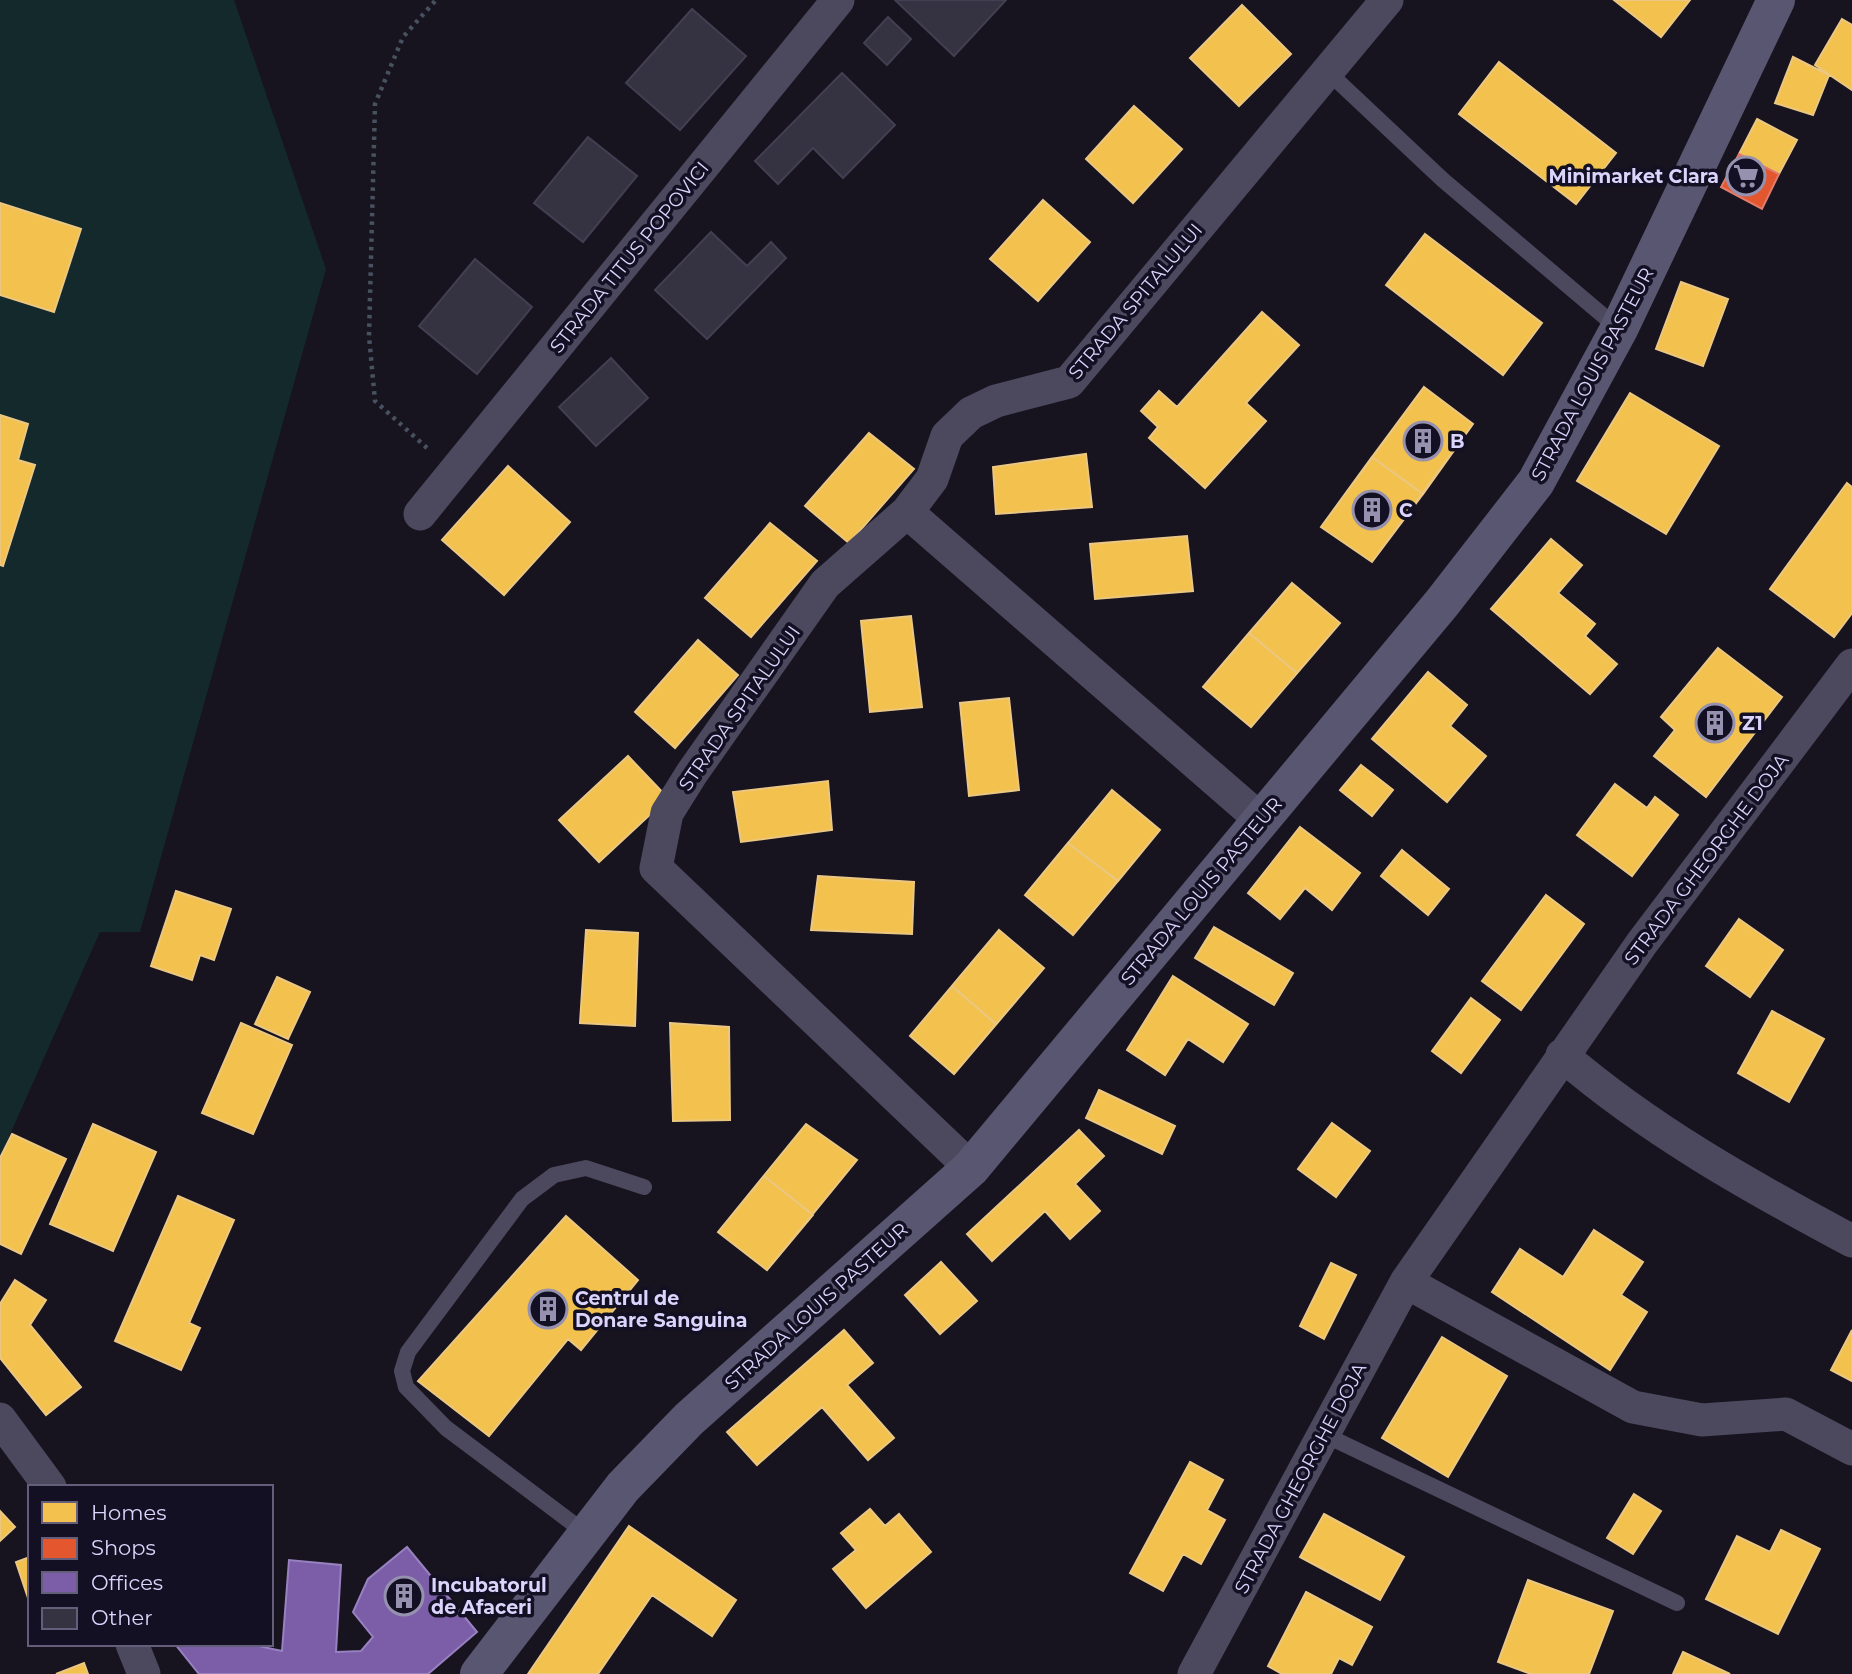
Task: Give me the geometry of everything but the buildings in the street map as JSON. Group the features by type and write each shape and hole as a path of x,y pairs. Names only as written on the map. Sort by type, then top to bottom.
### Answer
{"main road":[{"name":"STRADA LOUIS PASTEUR","path":"480,1674 623,1487 689,1419 971,1168 1433,614 1536,482 1619,330 1776,0"}],"street":[{"name":"STRADA TITUS POPOVICI","path":"420,514 838,0"},
{"name":"STRADA SPITALULUI","path":"971,1168 656,867 667,813 825,584 906,512 932,479 947,436 971,413 996,401 1069,382 1387,0"},
{"path":"906,512 1260,819"},
{"name":"STRADA GHEORGHE DOJA","path":"1194,1674 1406,1282 1562,1055 1852,665"},
{"path":"1562,1055 1604,1092 1751,1187 1852,1241"},
{"path":"1406,1282 1633,1407 1702,1420 1786,1414 1852,1449"},
{"path":"0,1419 49,1485"},
{"path":"133,1646 144,1674"}],"lane":[{"path":"1328,71 1443,180 1619,330"},
{"path":"587,1534 446,1428 406,1387 402,1371 408,1352 522,1199 554,1175 586,1168 644,1187"},
{"path":"1323,1434 1677,1603"}],"path":[{"path":"436,0 403,37 375,104 369,336 376,401 454,472"}],"green space":[{"path":"0,0 234,0 326,269 140,932 100,932 0,1157"}],"place":[{"name":"Minimarket Clara","path":"1746,176"},
{"name":"B","path":"1423,441"},
{"name":"C","path":"1372,510"},
{"name":"Z1","path":"1715,723"},
{"name":"Centrul de Donare Sanguina","path":"548,1309"},
{"name":"Incubatorul de Afaceri","path":"404,1596"}]}
